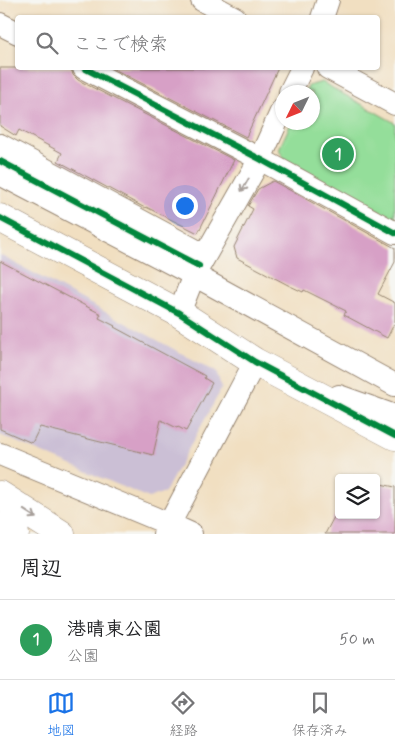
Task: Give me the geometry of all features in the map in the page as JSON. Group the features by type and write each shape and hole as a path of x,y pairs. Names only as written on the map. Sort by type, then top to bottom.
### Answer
{"main road":[{"path":"0,218 179,313 255,362 395,436"},
{"path":"0,495 61,534"},
{"path":"0,526 15,534"}],"street":[{"path":"202,0 230,15"},
{"path":"323,15 328,0"},
{"path":"0,24 15,32"},
{"path":"88,70 395,233"},
{"path":"294,85 301,70"},
{"path":"332,70 395,104"},
{"path":"179,313 194,275 260,160 275,126"},
{"path":"0,145 193,249"},
{"path":"0,174 194,275 395,385"},
{"path":"167,529 255,362"},
{"path":"281,376 395,416"},
{"path":"0,454 167,529 191,534"}],"shaded area":[{"path":"0,255 216,372 222,388 165,492 149,498 0,435"}],"green space":[{"path":"322,82 395,123 395,220 284,159 279,149 288,130 320,130 320,85 312,85"}],"building":[{"path":"0,68 15,68 15,70 72,70 73,75 78,80 234,160 198,233 145,208 58,161 62,153 19,130 16,136 0,126"},
{"path":"116,70 277,70 246,137"},
{"path":"273,181 395,248 395,262 378,294 395,303 395,322 387,338 344,315 346,311 304,290 303,292 288,285 237,258 234,247 253,209 248,206 258,189"},
{"path":"0,261 101,314 99,318 114,327 205,376 204,378 212,383 186,431 161,420 153,455 40,427 32,443 0,429"},
{"path":"380,484 395,487 395,534 325,534 335,515 335,519 380,519"}],"cycle path":[{"path":"88,70 260,159 395,233"},
{"path":"0,161 199,266"},
{"path":"0,218 179,313 255,362 395,436"}],"place":[{"name":"港晴東公園","path":"338,154"}]}
